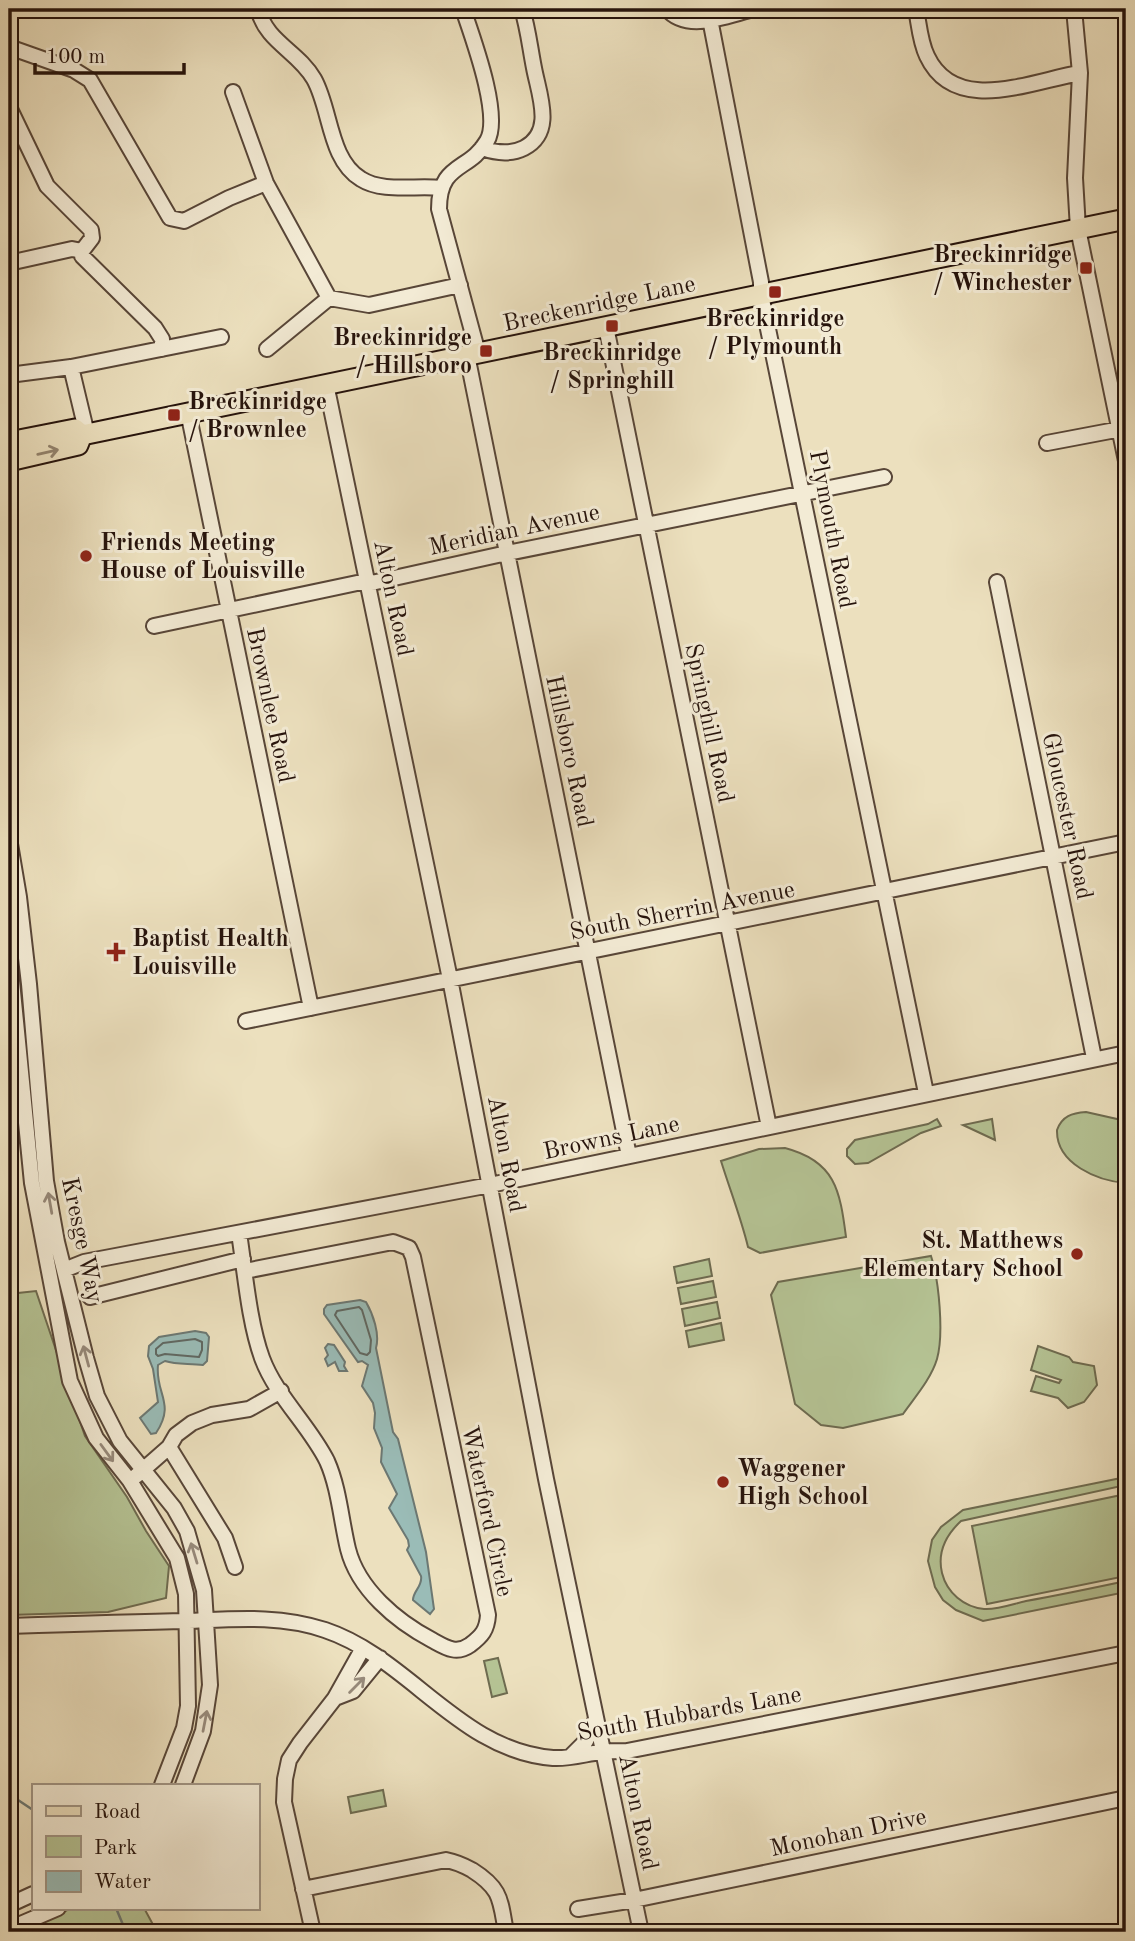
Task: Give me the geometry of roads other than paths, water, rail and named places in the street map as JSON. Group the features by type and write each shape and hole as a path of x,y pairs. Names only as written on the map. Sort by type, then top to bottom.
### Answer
{"main road":[{"name":"Breckenridge Lane","path":"9,442 75,429 85,434 1126,219"},
{"name":"Breckenridge Lane","path":"9,461 78,445 85,434"}],"street":[{"path":"258,9 268,31 312,75 324,100 338,148 345,163 356,176 376,185 440,188 451,173 482,148 491,132 490,107 475,43 463,9"},
{"path":"482,148 498,153 518,150 537,139 541,132 543,114 522,9"},
{"path":"667,9 674,16 687,21 754,9"},
{"path":"916,9 928,59 939,74 956,86 982,92 1080,73"},
{"path":"1074,9 1080,73 1075,178 1078,229 1123,429 1126,461"},
{"name":"Plymouth Road","path":"710,19 801,494 926,1093"},
{"path":"9,47 74,70 90,80 170,218 184,221 266,183"},
{"path":"233,92 266,183 329,298"},
{"path":"9,107 47,186 91,230 92,238 82,251"},
{"name":"Hillsboro Road","path":"440,188 439,209 460,285 506,554 629,1156"},
{"path":"9,263 72,248 82,251"},
{"path":"82,251 86,261 160,334 162,349"},
{"path":"267,349 329,298 369,304 460,285"},
{"name":"Springhill Road","path":"606,327 769,1127"},
{"path":"9,375 71,367 221,337"},
{"path":"71,367 85,434"},
{"name":"Alton Road","path":"326,384 450,979 508,1289 595,1720 641,1932"},
{"name":"Brownlee Road","path":"188,412 311,1008"},
{"path":"1047,443 1123,429"},
{"name":"Meridian Avenue","path":"154,626 884,477"},
{"name":"Gloucester Road","path":"997,582 1094,1058"},
{"name":"Kresge Way","path":"9,838 29,984 46,1181 64,1270 97,1396 120,1441 174,1508 187,1531 204,1590 208,1620 210,1685 203,1731 183,1784"},
{"name":"South Sherrin Avenue","path":"246,1021 1126,842"},
{"name":"Kresge Way","path":"9,951 32,1183 69,1381 96,1438 130,1481 177,1558 186,1594 188,1706 184,1728 162,1784"},
{"name":"Browns Lane","path":"64,1270 84,1262 490,1185 1126,1053"},
{"name":"Waterford Circle","path":"239,1233 247,1293 261,1355 327,1461 348,1550 355,1568 366,1587 407,1626 452,1650 465,1648 482,1636 486,1630 488,1615 409,1248 393,1242 244,1265"},
{"path":"90,1297 244,1265"},
{"path":"130,1481 169,1447 176,1435 192,1423 212,1415 249,1409 281,1391"},
{"path":"169,1447 225,1538 235,1567"},
{"name":"South Hubbards Lane","path":"208,1620 256,1618 299,1623 327,1631 380,1658 471,1728 491,1740 553,1758 603,1751 627,1751 1126,1653"},
{"path":"9,1626 208,1620"},
{"path":"313,1932 284,1802 285,1779 289,1760 335,1698 363,1648"},
{"path":"335,1698 353,1691 380,1658"},
{"path":"570,1757 586,1741 595,1720"},
{"name":"Monohan Drive","path":"579,1909 634,1900 1126,1798"},
{"path":"303,1889 446,1860 459,1862 489,1881 495,1888 506,1932"},
{"path":"9,1905 32,1894"},
{"path":"9,1929 53,1910"}],"water":[{"path":"360,1300 366,1302 375,1324 376,1348 393,1432 398,1439 426,1552 434,1609 430,1614 413,1600 421,1583 421,1576 407,1550 408,1540 389,1508 397,1494 381,1462 382,1448 374,1428 373,1403 362,1386 368,1365 362,1361 358,1362 324,1314 327,1305"},
{"path":"195,1331 206,1333 209,1337 207,1361 203,1365 165,1361 158,1365 165,1406 162,1423 156,1433 151,1434 140,1418 158,1402 153,1369 148,1356 149,1346 159,1337"},
{"path":"328,1344 334,1345 345,1362 347,1371 339,1371 335,1362 328,1366 325,1348"}],"waterway":[{"path":"9,1794 32,1809"},
{"path":"117,1910 126,1932"}],"place":[{"name":"Breckinridge / Winchester","path":"1086,268"},
{"name":"Breckinridge / Plymounth","path":"775,292"},
{"name":"Breckinridge / Springhill","path":"612,326"},
{"name":"Breckinridge / Hillsboro","path":"486,351"},
{"name":"Breckinridge / Brownlee","path":"174,415"},
{"name":"Friends Meeting House of Louisville","path":"86,556"},
{"name":"Baptist Health Louisville","path":"116,952"},
{"name":"St. Matthews Elementary School","path":"1077,1254"},
{"name":"Waggener High School","path":"723,1482"}]}
